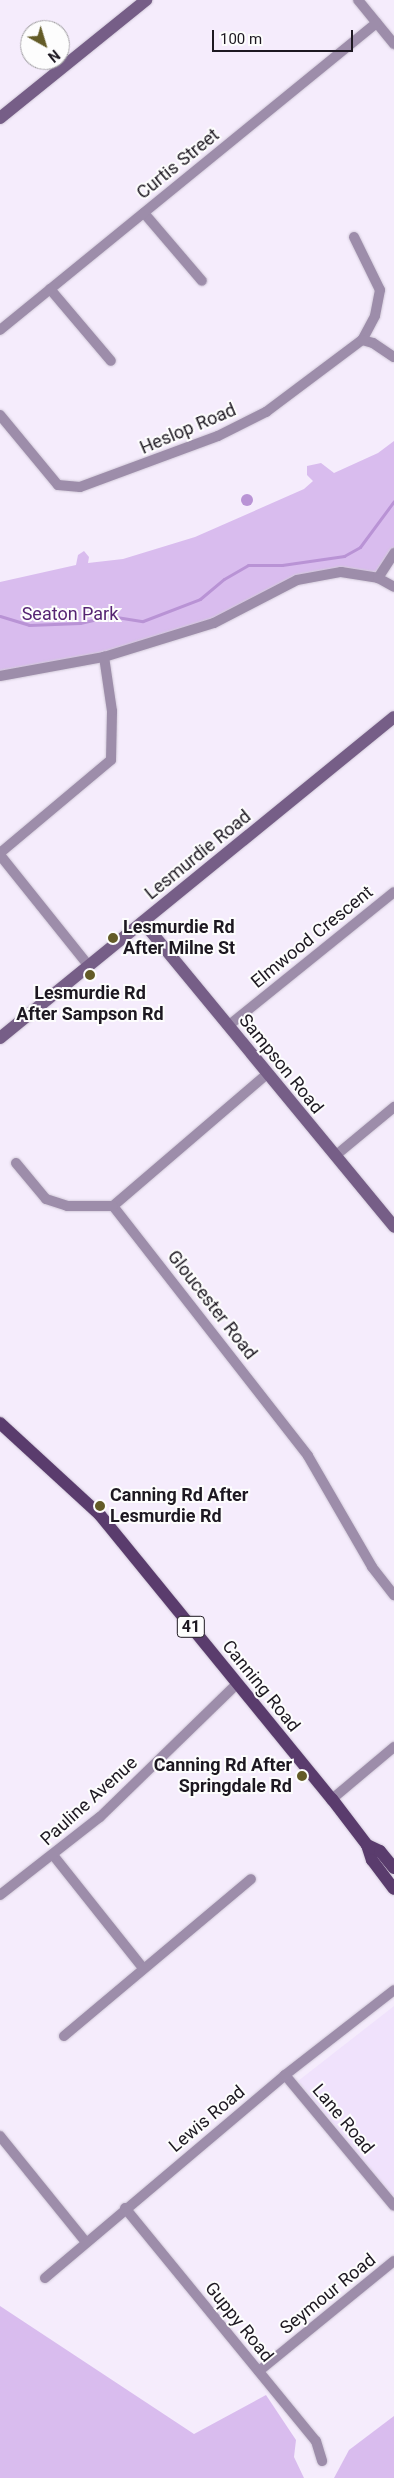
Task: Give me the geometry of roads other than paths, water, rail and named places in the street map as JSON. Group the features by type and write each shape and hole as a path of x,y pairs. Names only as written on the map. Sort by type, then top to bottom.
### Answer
{"main road":[{"name":"Canning Road","path":"0,1423 100,1514 332,1799 367,1845 372,1860 394,1889"},
{"name":"Canning Road","path":"367,1845 380,1851 394,1868"}],"street":[{"path":"0,118 146,0"},
{"path":"358,0 394,44"},
{"name":"Curtis Street","path":"0,330 377,23"},
{"path":"144,213 202,281"},
{"path":"354,236 380,290 375,316 362,340 373,342 394,357"},
{"path":"50,290 111,361"},
{"name":"Heslop Road","path":"0,415 58,485 80,487 218,436 266,412 362,340"},
{"path":"378,578 394,553"},
{"path":"0,676 104,657 214,623 297,580 341,572 378,578 394,587"},
{"path":"88,966 0,854 111,760 112,710 104,657"},
{"name":"Lesmurdie Road","path":"0,1038 394,717"},
{"name":"Elmwood Crescent","path":"228,1026 394,892"},
{"name":"Sampson Road","path":"143,922 394,1227"},
{"path":"16,1163 46,1199 67,1206 113,1206 267,1074"},
{"path":"335,1156 394,1107"},
{"name":"Gloucester Road","path":"113,1206 308,1456 372,1567 394,1595"},
{"name":"Pauline Avenue","path":"0,1895 100,1817 237,1684"},
{"path":"332,1799 394,1747"},
{"path":"53,1855 143,1968"},
{"path":"64,2036 251,1879"},
{"name":"Lewis Road","path":"45,2278 85,2241 286,2075 394,1990"},
{"name":"Lane Road","path":"286,2075 394,2206"},
{"path":"0,2136 85,2241"},
{"name":"Guppy Road","path":"125,2208 316,2441 322,2461"},
{"name":"Seymour Road","path":"259,2371 394,2261"}],"waterway":[{"path":"0,616 29,625 80,623 110,616 143,621 200,599 224,579 248,565 282,565 344,556 360,547 394,501"}],"place":[{"name":"Lesmurdie Rd After Milne St","path":"113,938"},
{"name":"Lesmurdie Rd After Sampson Rd","path":"90,975"},
{"name":"Canning Rd After Lesmurdie Rd","path":"100,1506"},
{"name":"Canning Rd After Springdale Rd","path":"302,1776"}],"park label":[{"name":"Seaton Park","path":"70,614"}]}
